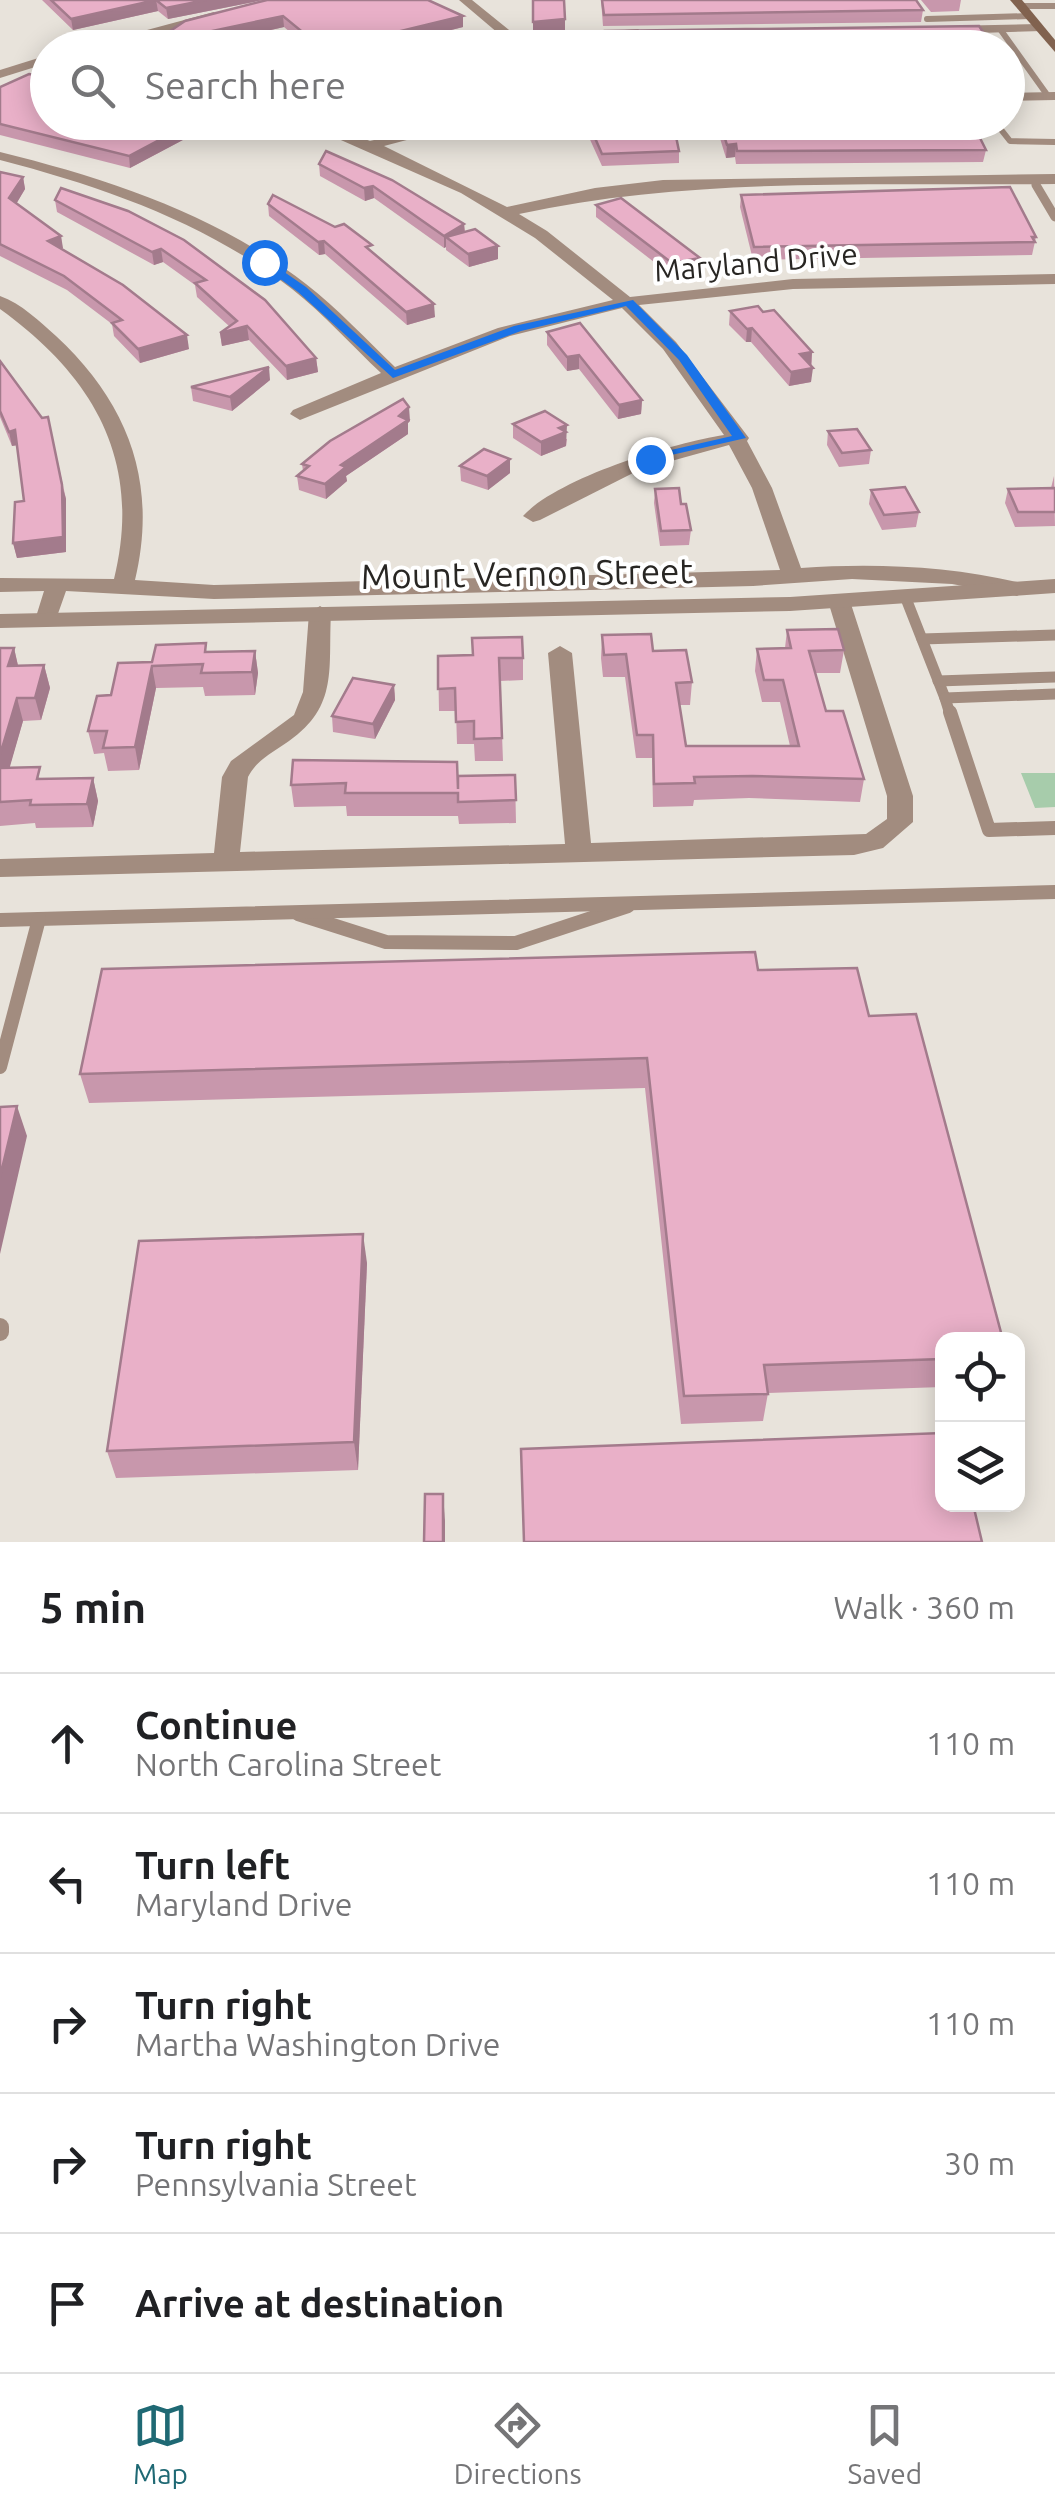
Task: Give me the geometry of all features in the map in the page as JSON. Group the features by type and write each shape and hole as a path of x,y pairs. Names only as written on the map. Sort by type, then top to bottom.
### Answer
{"main road":[{"path":"1028,15 1055,48"}],"street":[{"path":"465,0 502,30"},
{"path":"160,30 238,11"},
{"path":"927,26 1000,29 1028,15 1055,25"},
{"path":"0,59 30,61"},
{"path":"0,74 30,66"},
{"path":"1025,97 1052,96"},
{"path":"356,140 507,212 629,302 683,357 740,438 773,510 791,572"},
{"path":"370,145 391,140"},
{"path":"0,156 135,196 238,245 302,289 393,375"},
{"path":"507,212 594,193 662,185 1055,179"},
{"name":"Maryland Drive","path":"300,414 518,328 629,302 793,284 1055,279"},
{"path":"0,301 68,356 117,428 129,460 135,509 131,558 122,586"},
{"path":"533,516 584,486 650,459 740,438"},
{"path":"0,585 246,592 753,578 791,572 957,576 1017,589"},
{"path":"46,620 57,584"},
{"name":"Mount Vernon Street","path":"0,621 838,601 1055,586"},
{"path":"0,868 854,846 890,833 900,822 900,796 838,601"},
{"path":"226,862 235,778 242,760 304,718 315,692 320,613"},
{"path":"560,653 579,853"}],"lane":[{"path":"921,10 927,26 1028,15 1055,6"},
{"path":"1025,64 1052,96"},
{"path":"1009,140 1055,142"},
{"path":"1032,179 1055,217"},
{"path":"1042,196 1055,196"},
{"path":"905,596 945,698 989,830 1055,828"},
{"path":"922,638 1055,635"},
{"path":"938,680 1055,677"},
{"path":"945,698 1055,694"},
{"path":"0,920 1055,892"},
{"path":"286,910 386,942 516,942 642,901"},
{"path":"0,1067 39,918"}],"green space":[{"path":"1021,773 1055,773 1055,807 1035,808"}],"building":[{"path":"51,0 156,0 71,19"},
{"path":"156,0 206,0 166,8"},
{"path":"267,0 428,0 463,16 405,30 300,30 283,16 217,30 172,30 185,21"},
{"path":"533,0 564,0 565,19 533,22"},
{"path":"602,0 916,0 923,10 604,15"},
{"path":"979,26 982,30 680,30"},
{"path":"30,74 30,131 0,124 0,87"},
{"path":"64,140 159,140 129,156"},
{"path":"596,140 677,140 679,151 602,154"},
{"path":"725,140 981,140 986,150 737,151 736,144 727,145"},
{"path":"326,151 392,180 464,224 444,236 373,186 364,188 319,164"},
{"path":"0,172 23,177 9,198 61,236 48,241 123,285 187,335 138,349 112,323 122,320 64,276 0,244"},
{"path":"1010,187 1035,242 754,247 741,195"},
{"path":"61,188 128,211 184,240 265,300 316,358 286,366 247,326 220,333 237,321 195,283 206,280 161,249 152,252 55,200"},
{"path":"273,195 335,227 344,224 434,304 406,312 324,241 318,242 268,204"},
{"path":"621,198 700,258 672,263 596,205"},
{"path":"475,229 498,246 468,254 446,237"},
{"path":"758,306 763,312 774,310 812,352 800,354 813,368 791,372 752,328 747,329 730,311"},
{"path":"580,323 642,400 619,405 579,355 567,357 547,332"},
{"path":"0,361 42,418 48,417 62,485 63,537 13,543 15,502 24,501 15,430 9,432 0,411"},
{"path":"269,367 230,397 191,387"},
{"path":"403,399 409,407 399,416 408,420 341,465 346,467 325,484 297,476 309,466 302,464 330,441"},
{"path":"545,411 567,425 559,428 566,432 541,442 513,424"},
{"path":"857,429 871,450 842,453 828,431"},
{"path":"484,449 510,459 487,476 460,466"},
{"path":"905,487 919,512 884,515 871,490"},
{"path":"679,488 691,530 661,531 655,489"},
{"path":"1055,488 1055,512 1018,512 1008,489"},
{"path":"838,629 844,650 809,651 826,711 843,711 864,779 694,777 695,783 654,784 653,735 637,735 626,654 604,655 602,635 651,634 653,651 686,650 692,682 676,683 686,746 799,746 783,680 764,680 757,649 791,648 787,630"},
{"path":"522,637 523,658 499,658 502,738 474,739 474,721 456,722 455,688 438,689 438,656 473,655 472,638"},
{"path":"206,643 205,652 255,651 252,672 201,673 203,664 152,666 135,747 103,748 107,731 88,731 97,696 111,695 118,663 152,662 156,645"},
{"path":"0,648 14,648 8,666 44,665 35,698 17,698 0,755"},
{"path":"353,678 394,685 373,724 332,716"},
{"path":"293,760 457,762 458,789 458,776 515,775 516,800 458,802 458,793 345,793 346,783 291,785"},
{"path":"40,767 37,779 93,778 87,804 0,802 0,768"},
{"path":"755,952 758,970 857,968 869,1016 916,1014 1001,1332 935,1332 935,1359 764,1365 768,1394 684,1396 647,1058 80,1074 102,969"},
{"path":"17,1106 0,1177 0,1107"},
{"path":"363,1234 354,1442 107,1451 139,1241"},
{"path":"935,1433 935,1512 975,1512 982,1542 524,1542 521,1449"},
{"path":"425,1494 443,1494 443,1542 424,1542"}],"route":[{"path":"264,262 302,289 393,375 518,328 629,302 683,357 740,438 705,443 650,459"}]}
